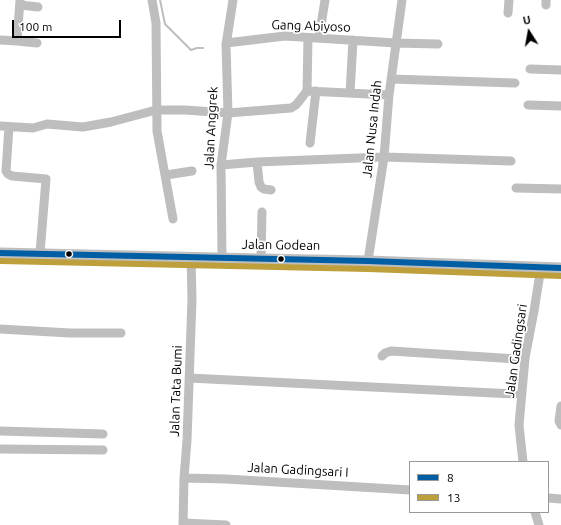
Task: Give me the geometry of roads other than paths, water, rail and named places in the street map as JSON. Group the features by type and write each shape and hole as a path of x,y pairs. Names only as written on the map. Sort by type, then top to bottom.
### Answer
{"main road":[{"name":"Jalan Godean","path":"0,253 261,260 368,260 561,268"}],"street":[{"path":"152,0 156,23 156,110 160,148 173,219"},
{"name":"Jalan Anggrek","path":"222,258 221,165 228,113 226,46 233,0"},
{"path":"319,38 325,0"},
{"name":"Jalan Nusa Indah","path":"368,260 384,157 389,95 402,0"},
{"path":"508,13 509,0"},
{"path":"17,41 20,3 38,7"},
{"name":"Gang Abiyoso","path":"226,46 269,37 285,36 438,44"},
{"path":"308,38 311,91 310,143"},
{"path":"0,40 37,43"},
{"path":"350,93 353,40"},
{"path":"530,69 561,70"},
{"path":"391,79 515,83"},
{"path":"40,254 46,179 12,176 8,174 6,171 5,127 33,128 47,124 83,127 111,122 156,110 185,110 228,113 291,108 311,91 389,95"},
{"path":"528,105 561,106"},
{"path":"221,165 257,162 384,157 510,161"},
{"path":"257,162 259,182 264,189 271,190"},
{"path":"166,175 192,171"},
{"path":"516,188 561,189"},
{"path":"261,260 262,212"},
{"name":"Jalan Tata Bumi","path":"183,524 192,299 191,258"},
{"name":"Jalan Gadingsari","path":"523,461 518,425 525,358 541,267"},
{"path":"0,329 70,333 121,333"},
{"path":"382,356 391,351 517,359"},
{"path":"189,378 514,394"},
{"path":"561,406 559,421 561,425"},
{"path":"0,431 102,434"},
{"path":"0,449 103,450"},
{"name":"Jalan Gadingsari I","path":"184,478 226,479 409,490"},
{"path":"549,498 561,498"},
{"path":"535,513 538,525"},
{"path":"183,524 226,525"}],"waterway":[{"path":"160,0 165,24 191,50 203,48"}]}
